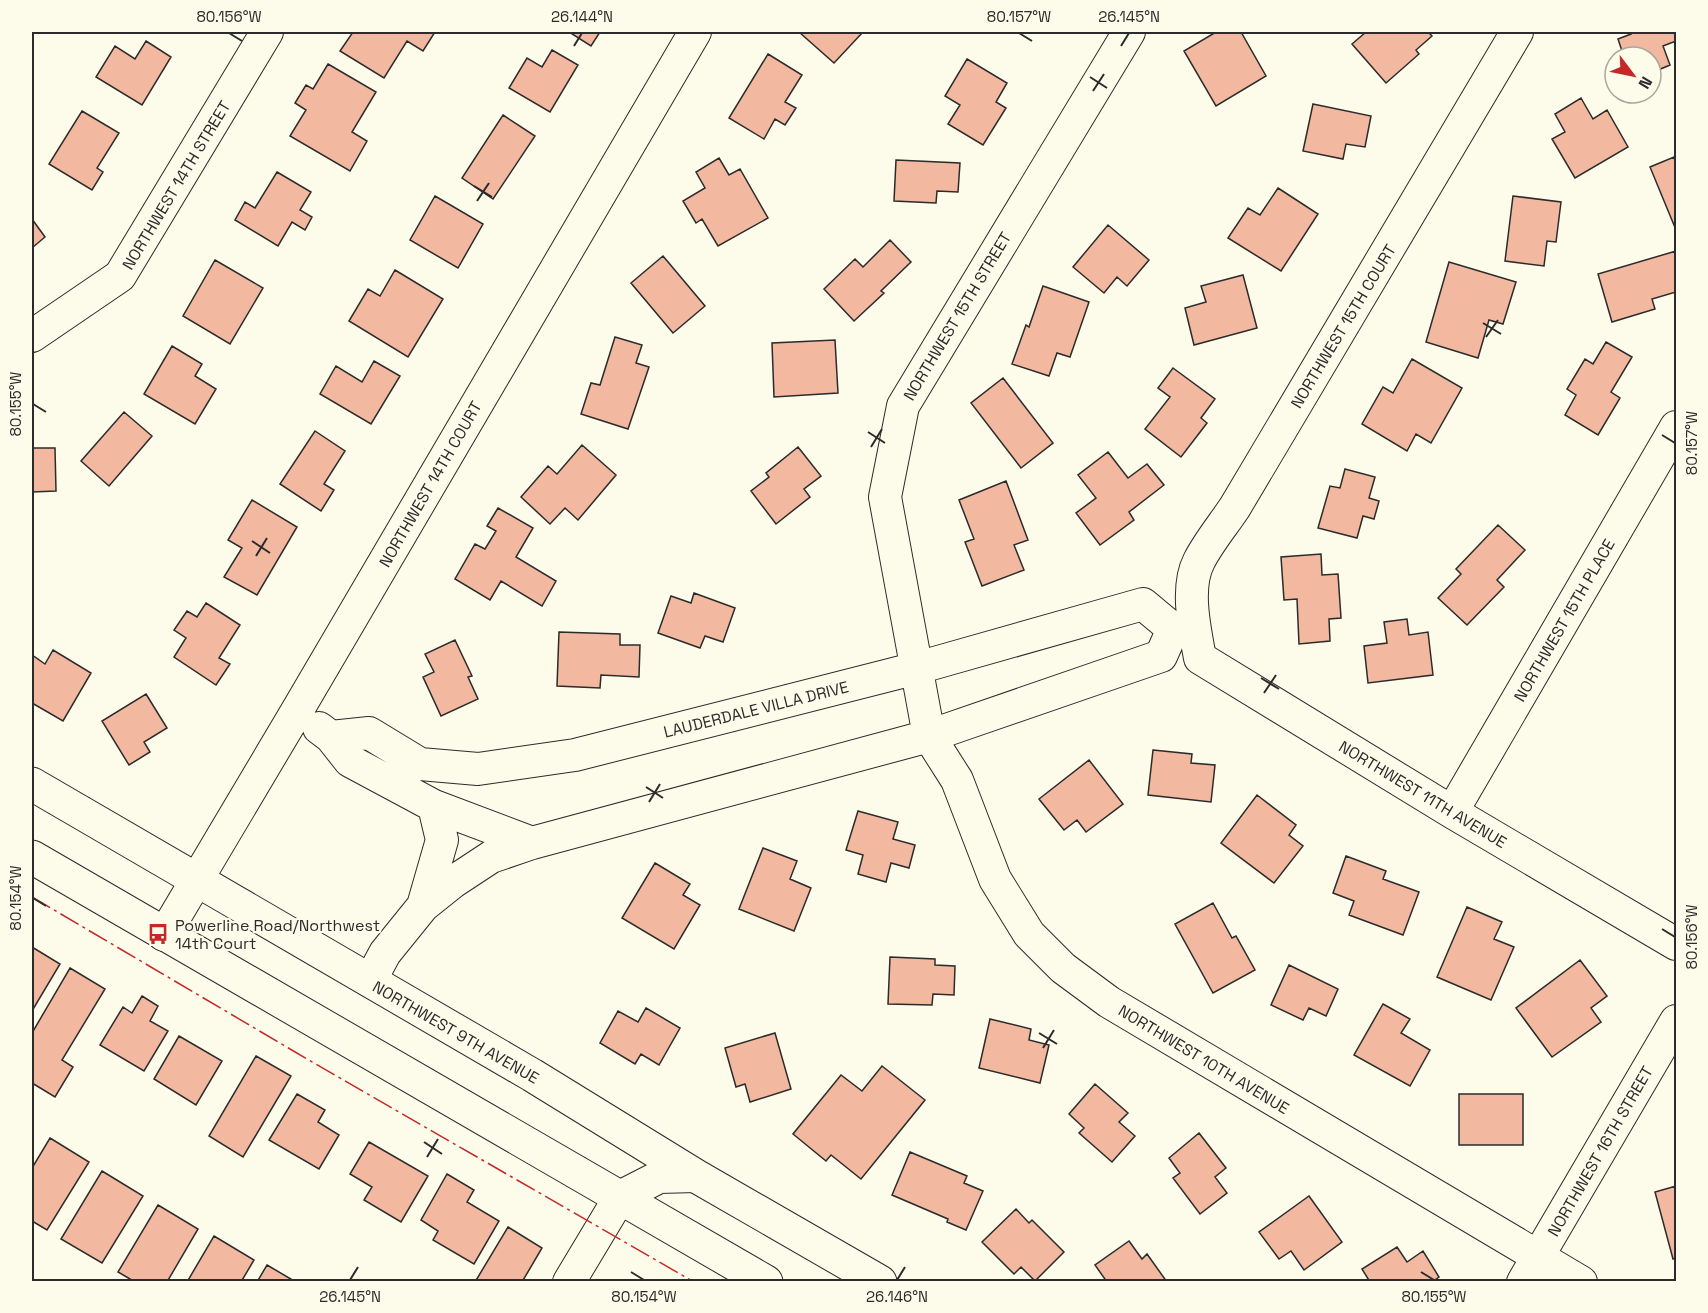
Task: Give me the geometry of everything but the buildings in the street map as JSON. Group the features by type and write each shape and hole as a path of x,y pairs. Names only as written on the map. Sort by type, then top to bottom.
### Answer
{"main road":[{"name":"NORTHWEST 9TH AVENUE","path":"32,784 532,1075 696,1176 880,1281"},
{"path":"32,857 766,1281"}],"street":[{"name":"NORTHWEST 14TH STREET","path":"32,336 120,276 267,32"},
{"name":"NORTHWEST 14TH COURT","path":"164,935 695,32"},
{"name":"NORTHWEST 15TH STREET","path":"929,736 885,497 903,406 1129,32"},
{"name":"NORTHWEST 15TH COURT","path":"1183,627 1198,563 1235,507 1517,32"},
{"name":"NORTHWEST 15TH PLACE","path":"1452,812 1677,427"},
{"name":"LAUDERDALE VILLA DRIVE","path":"331,737 369,733 420,764 478,769 575,755 917,668 1143,604 1183,627"},
{"path":"369,981 385,953 423,906 453,882 491,857 532,843 929,736 1161,656 1183,627"},
{"name":"NORTHWEST 11TH AVENUE","path":"1183,627 1200,658 1452,812 1677,944"},
{"path":"297,711 331,737 350,761 434,806 532,843"},
{"name":"NORTHWEST 10TH AVENUE","path":"929,736 957,780 995,879 1029,934 1063,968 1108,1002 1531,1269 1581,1281"},
{"path":"423,906 442,840 434,806"},
{"name":"NORTHWEST 16TH STREET","path":"1531,1269 1677,1021"},
{"path":"569,1281 620,1197 659,1177 696,1176"}],"power":[{"path":"32,897 694,1282"}],"place":[{"name":"Powerline Road/Northwest 14th Court","path":"158,934"}]}
